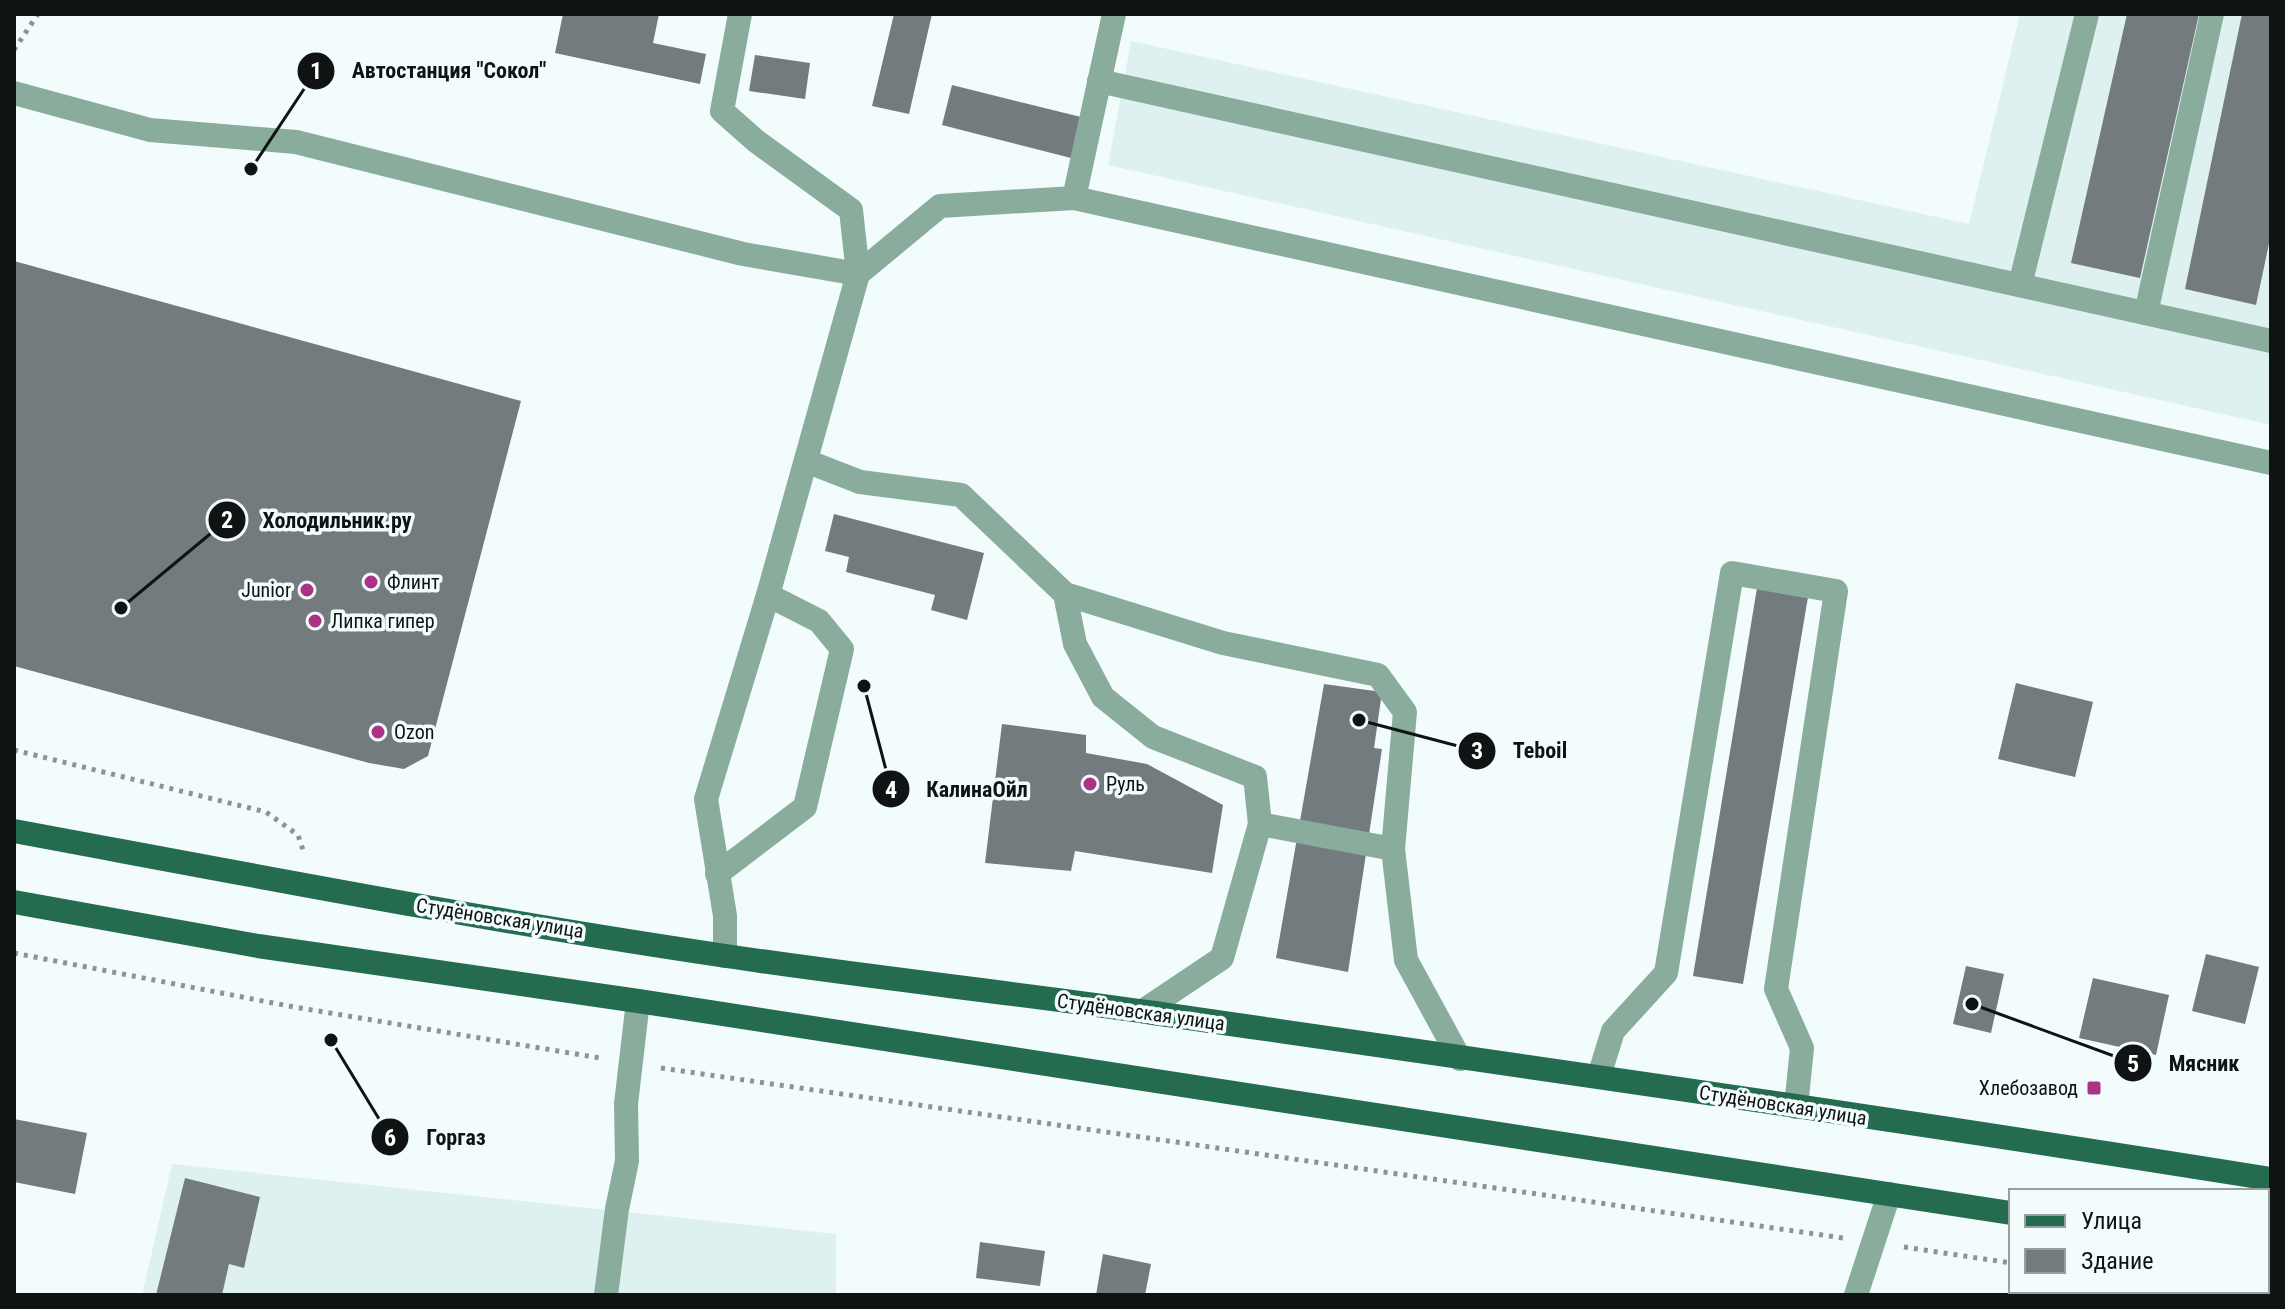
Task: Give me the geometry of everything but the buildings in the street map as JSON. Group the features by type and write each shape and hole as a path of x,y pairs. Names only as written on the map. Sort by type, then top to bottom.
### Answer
{"main road":[{"name":"Студёновская улица","path":"14,831 350,893 725,956 1599,1076 2271,1179"},
{"path":"14,902 258,946 638,1001 2009,1213"}],"street":[{"path":"725,956 725,916 706,799 768,595 858,274 851,210 756,141 722,111 740,14"},
{"path":"1074,198 1114,14"},
{"path":"2020,285 2087,14"},
{"path":"2146,313 2212,14"},
{"path":"1099,81 2146,313 2270,335"},
{"path":"14,93 150,130 296,142 743,254 858,274 940,206 1074,198 2271,463"},
{"path":"806,461 860,482 961,495 1065,594 1223,643 1378,675 1405,712 1393,849 1406,960 1460,1059"},
{"path":"1599,1076 1613,1031 1666,973 1732,573 1836,591 1776,989 1802,1048 1796,1107"},
{"path":"1065,594 1075,644 1103,697 1153,737 1255,777 1260,824 1222,958 1143,1011"},
{"path":"717,874 805,807 842,649 819,621 768,595"},
{"path":"1260,824 1393,849"},
{"path":"606,1295 617,1209 627,1161 626,1104 638,1001"},
{"path":"1856,1295 1889,1194"}],"path":[{"path":"14,50 38,14"},
{"path":"14,750 266,812 298,835 308,865"},
{"path":"14,953 294,1007 631,1064 2009,1263"}],"shaded area":[{"path":"2020,14 2271,14 2271,425 1108,165 1131,41 1969,224"},
{"path":"172,1164 836,1234 836,1295 142,1295"}],"place":[{"name":"Автостанция \"Сокол\"","path":"251,169"},
{"name":"Флинт","path":"371,582"},
{"name":"Junior","path":"307,590"},
{"name":"Холодильник.ру","path":"121,608"},
{"name":"Липка гипер","path":"315,621"},
{"name":"КалинаОйл","path":"864,686"},
{"name":"Teboil","path":"1359,720"},
{"name":"Ozon","path":"378,732"},
{"name":"Руль","path":"1090,784"},
{"name":"Мясник","path":"1972,1004"},
{"name":"Горгаз","path":"331,1040"},
{"name":"Хлебозавод","path":"2094,1088"}]}
